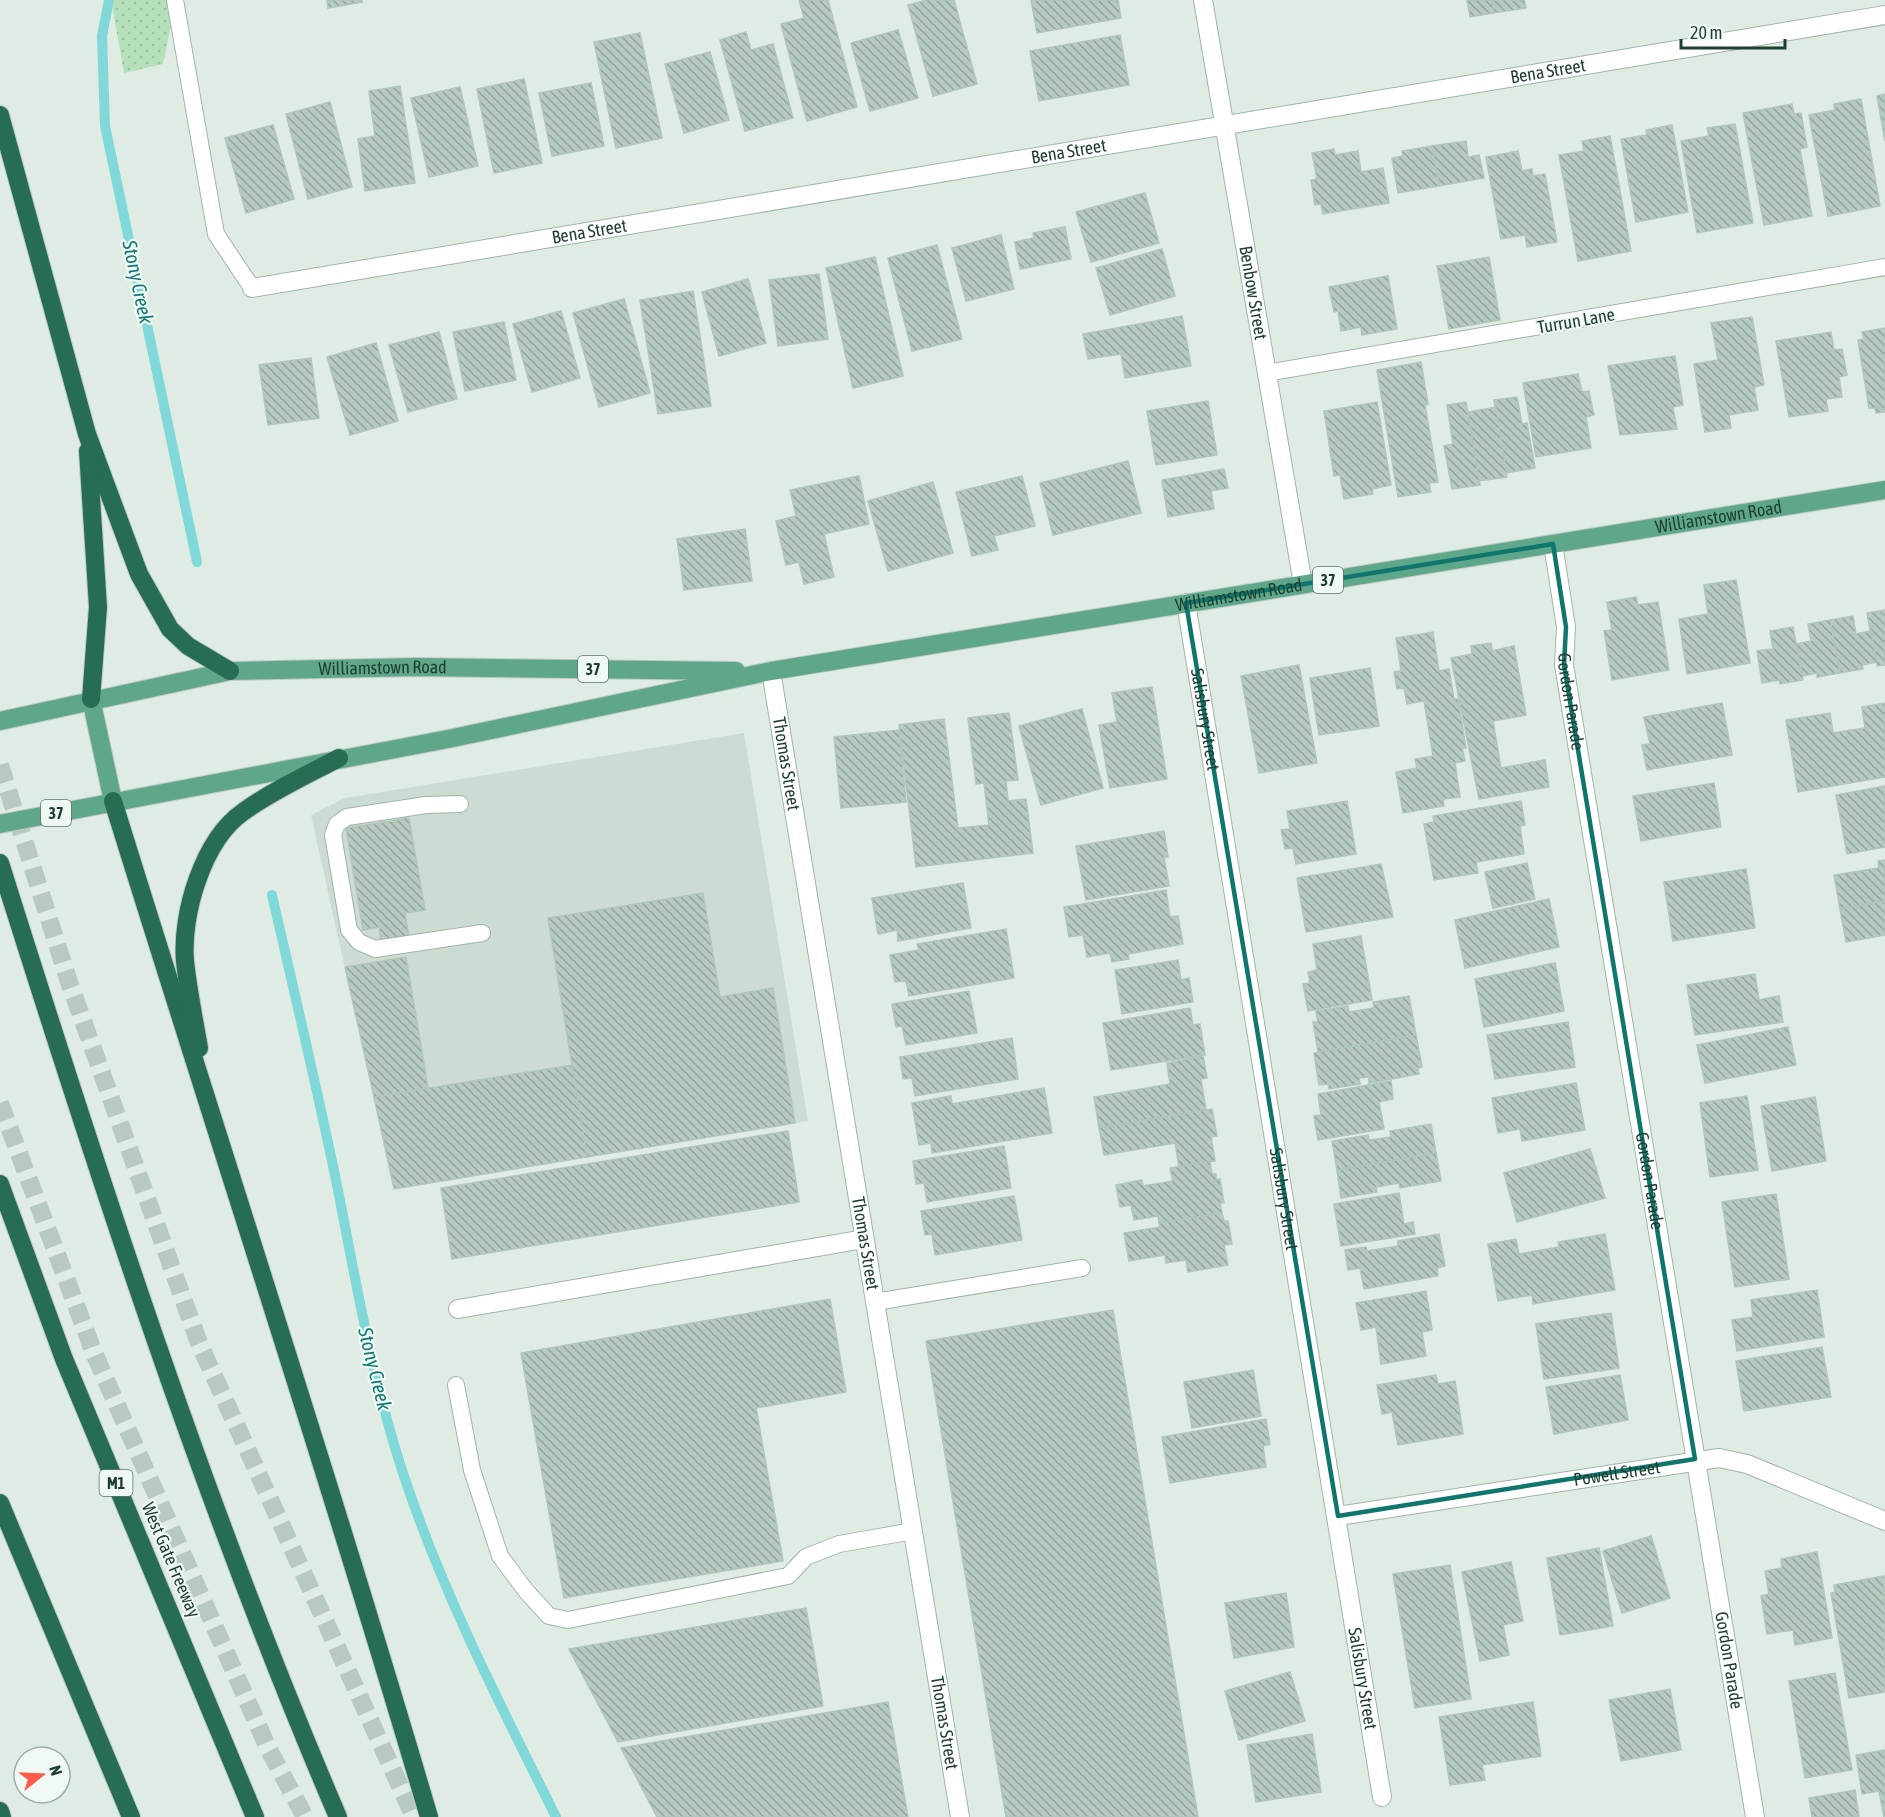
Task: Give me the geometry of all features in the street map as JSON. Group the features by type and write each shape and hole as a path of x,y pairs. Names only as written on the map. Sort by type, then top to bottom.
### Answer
{"highway":[{"path":"0,115 87,434 139,574 170,629 188,646 230,671"},
{"path":"87,434 98,607 91,699"},
{"path":"208,1109 185,959 189,909 199,874 215,839 241,813 339,758"},
{"path":"113,801 208,1109 345,1531 429,1817"},
{"path":"0,863 129,1264 235,1557 338,1817"},
{"name":"West Gate Freeway","path":"0,1184 64,1359 255,1817"},
{"path":"0,1503 131,1817"},
{"path":"0,1811 2,1817"}],"main road":[{"name":"Williamstown Road","path":"113,801 460,736 771,671 1885,490"},
{"name":"Williamstown Road","path":"0,721 91,699 230,671 415,667 771,671"},
{"path":"91,699 113,801"},
{"name":"37","path":"0,824 113,801"}],"street":[{"name":"Benbow Street","path":"1203,0 1303,584"},
{"name":"Bena Street","path":"252,288 1885,15"},
{"name":"Gordon Parade","path":"1553,544 1566,627 1564,665 1755,1817"},
{"name":"Salisbury Street","path":"1186,603 1338,1516 1382,1797"},
{"name":"Thomas Street","path":"771,671 960,1817"},
{"path":"458,1309 864,1239"},
{"name":"Powell Street","path":"1338,1516 1695,1459 1719,1458 1747,1464 1885,1521"}],"lane":[{"path":"175,0 216,234 252,288"},
{"name":"Turrun Lane","path":"1266,373 1885,267"},
{"path":"460,804 426,805 347,817 338,824 333,835 349,930 359,942 375,949 483,933"},
{"path":"875,1302 1082,1268"},
{"path":"456,1385 472,1470 500,1556 526,1591 549,1616 568,1620 788,1576 806,1557 839,1544 913,1530"}],"highlighted area":[{"path":"1553,544 1566,627 1564,665 1695,1459 1338,1516 1186,603"}],"shaded area":[{"path":"744,733 808,1121 394,1189 311,815 345,798"}],"green space":[{"path":"111,0 176,0 163,64 124,73"}],"building":[{"path":"327,0 362,0 362,2 328,8"},
{"path":"799,0 828,0 857,107 807,121 781,24 804,18"},
{"path":"927,0 954,0 977,84 933,96 908,5"},
{"path":"1031,0 1118,0 1121,18 1037,33"},
{"path":"1467,0 1492,0 1494,13 1470,17"},
{"path":"1492,0 1524,0 1526,8 1494,13"},
{"path":"898,30 918,98 870,111 851,43"},
{"path":"746,32 751,50 773,44 793,118 745,131 720,40"},
{"path":"640,33 662,138 616,148 594,42"},
{"path":"1120,35 1129,85 1039,101 1030,51"},
{"path":"710,52 729,120 684,133 665,64"},
{"path":"524,79 542,163 494,173 477,89"},
{"path":"591,83 604,146 552,156 539,93"},
{"path":"400,86 415,183 365,191 358,139 375,136 369,91"},
{"path":"460,87 478,166 429,177 411,98"},
{"path":"1885,94 1885,141 1877,96"},
{"path":"1861,99 1880,206 1828,216 1809,115 1835,110 1834,104"},
{"path":"330,102 352,187 308,199 286,114"},
{"path":"1792,104 1794,114 1801,113 1807,147 1800,149 1812,216 1764,225 1743,113"},
{"path":"1735,124 1753,223 1697,233 1681,141 1709,136 1707,128"},
{"path":"273,125 294,199 246,213 225,138"},
{"path":"1672,125 1688,212 1636,222 1621,139 1647,135 1646,130"},
{"path":"1610,136 1631,251 1578,261 1559,155 1584,151 1582,141"},
{"path":"1466,141 1468,157 1479,155 1484,178 1439,186 1432,146"},
{"path":"1432,146 1439,186 1398,193 1392,158 1403,156 1402,151"},
{"path":"1334,149 1335,155 1358,151 1361,172 1383,168 1389,203 1323,214 1321,204 1315,205 1311,180 1317,179 1312,153"},
{"path":"1518,151 1522,171 1532,169 1533,176 1545,174 1557,242 1527,247 1525,235 1501,239 1486,157"},
{"path":"1145,193 1159,243 1091,262 1076,212"},
{"path":"1065,227 1071,259 1020,269 1015,242 1034,238 1033,233"},
{"path":"1001,235 1014,289 966,301 952,248"},
{"path":"937,245 962,339 912,351 888,258"},
{"path":"1162,249 1175,296 1110,315 1096,268"},
{"path":"875,257 903,376 853,388 826,268"},
{"path":"1489,257 1500,320 1449,329 1437,266"},
{"path":"819,274 828,339 778,346 769,280"},
{"path":"1388,276 1397,329 1362,335 1361,327 1341,331 1338,311 1334,312 1329,287"},
{"path":"748,279 766,343 719,356 702,292"},
{"path":"693,291 711,406 658,414 640,300"},
{"path":"624,299 650,393 599,407 573,313"},
{"path":"561,311 580,378 532,392 513,324"},
{"path":"1182,316 1191,366 1125,378 1121,354 1088,359 1083,334"},
{"path":"1752,317 1764,385 1754,387 1758,410 1729,415 1731,428 1705,432 1694,364 1718,360 1711,323"},
{"path":"504,322 516,380 465,391 453,332"},
{"path":"1885,328 1885,412 1876,413 1875,408 1869,408 1858,340 1864,339 1862,332"},
{"path":"439,332 457,399 408,412 389,345"},
{"path":"1831,332 1834,350 1842,349 1847,375 1839,377 1842,397 1826,399 1828,411 1789,417 1776,341"},
{"path":"376,343 398,421 350,435 327,357"},
{"path":"1675,356 1683,405 1673,407 1677,429 1620,435 1608,366"},
{"path":"311,358 319,418 268,425 259,365"},
{"path":"1421,362 1428,404 1425,405 1438,482 1429,483 1431,492 1398,497 1377,370"},
{"path":"1578,374 1582,392 1589,391 1594,415 1586,417 1591,448 1536,457 1523,383"},
{"path":"1517,397 1522,424 1527,423 1535,468 1506,473 1494,400"},
{"path":"1208,401 1217,455 1156,465 1147,411"},
{"path":"1377,402 1391,485 1372,489 1373,494 1344,499 1340,475 1334,476 1324,411"},
{"path":"1466,402 1480,485 1452,489 1444,446 1453,444 1447,405"},
{"path":"1496,407 1507,477 1479,481 1468,412"},
{"path":"1128,461 1141,513 1053,535 1040,483"},
{"path":"1224,469 1228,488 1211,491 1214,509 1168,517 1162,480"},
{"path":"859,476 869,524 824,534 834,577 804,584 799,562 786,565 776,521 796,516 790,490"},
{"path":"1022,476 1035,526 994,536 998,550 972,556 956,492"},
{"path":"933,482 953,553 888,571 868,501"},
{"path":"745,529 752,581 684,590 677,539"},
{"path":"1736,580 1750,663 1687,674 1679,619 1708,614 1704,585"},
{"path":"1636,597 1638,605 1658,602 1669,670 1612,680 1604,631 1612,630 1607,602"},
{"path":"1885,610 1885,665 1877,666 1867,613"},
{"path":"1853,616 1856,634 1871,631 1877,662 1862,665 1863,669 1840,673 1830,620"},
{"path":"1830,620 1840,673 1817,677 1817,673 1802,676 1796,644 1811,641 1808,624"},
{"path":"1793,627 1803,680 1780,684 1779,680 1762,683 1757,651 1773,649 1770,631"},
{"path":"1433,632 1439,671 1449,669 1454,699 1458,699 1466,748 1462,748 1465,761 1455,763 1460,797 1443,799 1444,806 1403,813 1396,772 1417,768 1415,759 1433,756 1424,701 1407,704 1404,688 1397,689 1394,672 1401,671 1396,638"},
{"path":"1491,643 1492,651 1514,646 1526,715 1493,721 1501,768 1545,760 1549,787 1479,799 1451,658 1472,654 1471,646"},
{"path":"1299,665 1317,763 1259,773 1241,676"},
{"path":"1370,668 1379,726 1319,735 1310,678"},
{"path":"1152,687 1167,779 1110,788 1099,725 1117,722 1112,693"},
{"path":"1722,703 1732,755 1647,770 1642,745 1650,744 1644,717"},
{"path":"1885,703 1885,777 1798,792 1786,720 1830,713 1833,733 1865,728 1862,707"},
{"path":"1082,709 1103,788 1041,805 1019,726"},
{"path":"1009,713 1018,780 1006,781 1008,801 1026,799 1033,853 916,867 899,725 944,719 958,828 989,825 984,783 976,784 968,718"},
{"path":"899,730 906,802 841,808 834,737"},
{"path":"1714,783 1721,827 1641,841 1633,796"},
{"path":"1885,786 1885,847 1847,854 1836,795"},
{"path":"1347,801 1356,854 1296,864 1293,848 1285,849 1281,830 1290,829 1287,811"},
{"path":"1521,801 1525,825 1520,826 1524,854 1476,862 1478,873 1434,880 1424,824 1434,822 1433,816"},
{"path":"409,818 425,910 405,913 409,937 381,942 379,927 363,930 346,828"},
{"path":"1164,831 1168,857 1164,857 1169,886 1086,900 1076,846"},
{"path":"1885,860 1885,901 1840,909 1834,875 1879,868 1878,861"},
{"path":"1527,863 1535,899 1493,908 1485,872"},
{"path":"1381,864 1393,917 1306,932 1297,878"},
{"path":"1746,869 1755,928 1673,941 1664,882"},
{"path":"963,883 971,928 898,941 897,930 878,934 872,898"},
{"path":"1166,890 1170,917 1178,916 1183,944 1128,954 1129,959 1112,962 1110,953 1087,957 1083,935 1069,937 1064,907"},
{"path":"703,893 720,997 773,988 795,1123 587,1157 548,918"},
{"path":"1549,899 1559,947 1465,968 1455,920"},
{"path":"1885,901 1885,935 1846,942 1840,909"},
{"path":"1006,929 1014,978 909,996 906,981 895,982 890,955 919,950 917,944"},
{"path":"1361,936 1372,1000 1308,1011 1303,984 1310,983 1308,972 1317,970 1313,944"},
{"path":"406,957 428,1088 374,1097 345,967"},
{"path":"1178,960 1181,980 1189,978 1193,1002 1122,1014 1115,970"},
{"path":"1555,963 1564,1011 1484,1027 1475,979"},
{"path":"1755,974 1759,1000 1779,996 1783,1022 1695,1035 1687,985"},
{"path":"969,991 977,1033 906,1045 902,1026 896,1027 892,1004"},
{"path":"1409,996 1416,1035 1318,1052 1313,1022 1318,1022 1316,1011 1348,1006 1349,1012 1374,1008 1373,1002"},
{"path":"1190,1008 1193,1025 1200,1024 1205,1055 1111,1070 1103,1023"},
{"path":"1568,1022 1575,1067 1495,1079 1487,1035"},
{"path":"1788,1027 1796,1065 1705,1083 1697,1045"},
{"path":"1416,1035 1422,1067 1418,1068 1419,1074 1369,1083 1369,1077 1359,1078 1360,1084 1329,1089 1328,1084 1319,1085 1314,1053"},
{"path":"1012,1038 1018,1079 915,1096 912,1078 903,1079 900,1057"},
{"path":"1203,1056 1207,1078 1201,1079 1206,1110 1099,1128 1094,1097 1170,1084 1167,1063"},
{"path":"572,1065 587,1157 394,1189 374,1097"},
{"path":"1391,1081 1393,1099 1379,1102 1384,1129 1318,1140 1314,1116 1321,1115 1318,1094"},
{"path":"1576,1083 1585,1130 1522,1141 1520,1129 1498,1133 1492,1098"},
{"path":"1044,1088 1052,1133 932,1153 931,1143 919,1145 912,1103 951,1096 952,1104"},
{"path":"1747,1096 1758,1170 1710,1177 1700,1103"},
{"path":"1815,1097 1826,1161 1772,1171 1761,1106"},
{"path":"1212,1109 1217,1136 1211,1137 1215,1161 1179,1167 1175,1143 1104,1155 1099,1128"},
{"path":"1431,1124 1436,1153 1337,1170 1332,1141 1368,1135 1369,1140 1391,1137 1390,1131"},
{"path":"788,1131 799,1202 452,1259 441,1188"},
{"path":"1004,1146 1011,1188 927,1202 924,1183 916,1184 913,1161"},
{"path":"1590,1149 1605,1198 1517,1222 1504,1173"},
{"path":"1436,1153 1441,1181 1400,1188 1399,1183 1376,1187 1377,1192 1341,1198 1337,1170"},
{"path":"1210,1161 1212,1174 1216,1174 1216,1180 1220,1179 1224,1203 1220,1203 1222,1213 1159,1223 1158,1216 1134,1220 1131,1205 1120,1207 1116,1185 1142,1180 1143,1186 1173,1181 1170,1168"},
{"path":"1399,1193 1404,1224 1413,1222 1415,1234 1341,1246 1334,1204"},
{"path":"1776,1194 1789,1279 1735,1287 1722,1202"},
{"path":"1014,1196 1022,1240 935,1255 932,1234 925,1235 921,1211"},
{"path":"1222,1213 1224,1221 1228,1221 1232,1244 1224,1245 1228,1265 1188,1272 1186,1260 1166,1263 1165,1255 1129,1261 1124,1233 1160,1227 1159,1223"},
{"path":"1439,1234 1445,1266 1437,1268 1438,1276 1364,1289 1360,1268 1348,1270 1345,1250 1366,1247 1367,1251 1398,1246 1398,1241"},
{"path":"1605,1234 1615,1290 1533,1304 1532,1295 1498,1301 1488,1244 1516,1239 1519,1254 1559,1247 1558,1242"},
{"path":"1817,1290 1824,1337 1737,1351 1732,1320 1753,1317 1751,1300"},
{"path":"1426,1291 1432,1330 1422,1332 1426,1356 1381,1364 1376,1327 1361,1330 1356,1303"},
{"path":"830,1299 846,1392 756,1408 783,1561 564,1598 521,1353"},
{"path":"1113,1310 1198,1817 1006,1817 926,1341"},
{"path":"1611,1313 1619,1368 1544,1379 1536,1324"},
{"path":"1822,1347 1831,1397 1744,1411 1736,1361"},
{"path":"1253,1370 1261,1416 1192,1428 1184,1382"},
{"path":"1436,1375 1438,1384 1455,1381 1463,1434 1398,1445 1392,1412 1382,1414 1377,1385"},
{"path":"1620,1375 1628,1420 1554,1434 1546,1387"},
{"path":"1266,1419 1270,1444 1263,1446 1266,1467 1170,1483 1162,1437"},
{"path":"1651,1536 1670,1598 1622,1613 1603,1551"},
{"path":"1599,1548 1613,1626 1560,1635 1547,1558"},
{"path":"1817,1552 1832,1638 1795,1645 1793,1630 1767,1634 1761,1596 1769,1594 1765,1571 1782,1568 1781,1559"},
{"path":"1511,1562 1523,1621 1503,1625 1509,1655 1480,1661 1462,1572"},
{"path":"1450,1565 1471,1699 1415,1708 1393,1574"},
{"path":"1884,1576 1885,1692 1849,1698 1831,1593 1835,1592 1834,1585"},
{"path":"1286,1593 1294,1647 1234,1658 1225,1603"},
{"path":"806,1608 823,1706 618,1742 569,1649"},
{"path":"1290,1672 1305,1721 1239,1740 1225,1691"},
{"path":"1835,1673 1852,1770 1805,1778 1789,1681"},
{"path":"1670,1689 1681,1750 1621,1761 1609,1700"},
{"path":"888,1702 908,1817 657,1817 621,1748"},
{"path":"1533,1702 1541,1756 1482,1765 1485,1780 1450,1785 1439,1717"},
{"path":"1312,1734 1321,1792 1256,1802 1247,1745"},
{"path":"1885,1750 1884,1817 1879,1791 1862,1794 1856,1755"},
{"path":"1855,1790 1859,1817 1812,1817 1809,1798"}],"waterway":[{"name":"Stony Creek","path":"109,0 102,36 105,126 197,562"},
{"name":"Stony Creek","path":"272,895 329,1149 367,1338 396,1451 423,1530 458,1614 556,1817"}],"tunnel":[{"path":"0,765 69,982 199,1343 414,1817"},
{"path":"0,1103 94,1353 268,1748 305,1817"}]}
